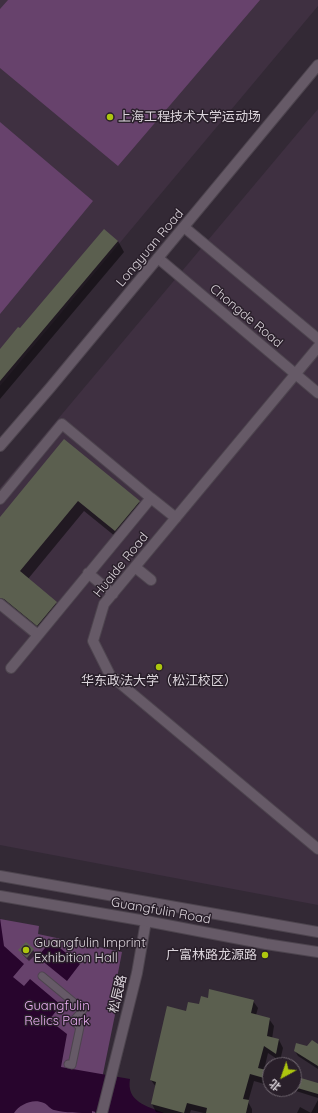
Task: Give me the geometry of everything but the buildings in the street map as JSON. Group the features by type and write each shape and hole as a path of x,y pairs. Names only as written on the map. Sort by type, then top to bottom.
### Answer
{"street":[{"name":"Longyuan Road","path":"0,446 50,388 318,65"},
{"path":"184,227 318,339"},
{"name":"Chongde Road","path":"158,258 318,393"},
{"name":"Huaide Road","path":"318,347 104,604 93,641 110,675 318,848"},
{"path":"0,500 62,424 176,518"},
{"path":"11,668 151,498"},
{"path":"135,567 151,580"},
{"path":"88,573 113,594"},
{"path":"0,604 38,635"},
{"name":"Guangfulin Road","path":"0,876 318,932"},
{"name":"Guangfulin Road","path":"0,896 318,952"},
{"name":"松辰路","path":"102,1113 137,973 146,921"},
{"path":"42,976 83,1010 73,1021 80,1027 72,1065 68,1064"}],"shaded area":[{"path":"0,0 318,0 318,6 0,386"},
{"name":"华东政法大学（松江校区）","path":"318,109 318,905 0,845 0,488"},
{"path":"0,918 4,946 24,964 13,977 24,986 30,979 61,1005 49,1020 67,1034 61,1067 130,1079 131,1093 139,1102 164,1113 99,1113 92,1111 92,1113 68,1112 51,1109 44,1103 36,1101 23,1105 14,1113 0,1113"},
{"path":"51,941 80,964 67,981 40,959 42,957 39,955"}],"green space":[{"name":"上海工程技术大学运动场","path":"8,0 260,0 118,166 0,68 0,9"},
{"path":"0,122 93,201 0,314"},
{"name":"Guangfulin Relics Park","path":"0,919 39,926 38,934 122,952 113,999 118,1000 95,1113 0,1113"}],"place":[{"name":"上海工程技术大学运动场","path":"110,117"},
{"name":"华东政法大学（松江校区）","path":"159,667"},
{"name":"Guangfulin Imprint Exhibition Hall","path":"26,950"},
{"name":"广富林路龙源路","path":"265,955"}]}
